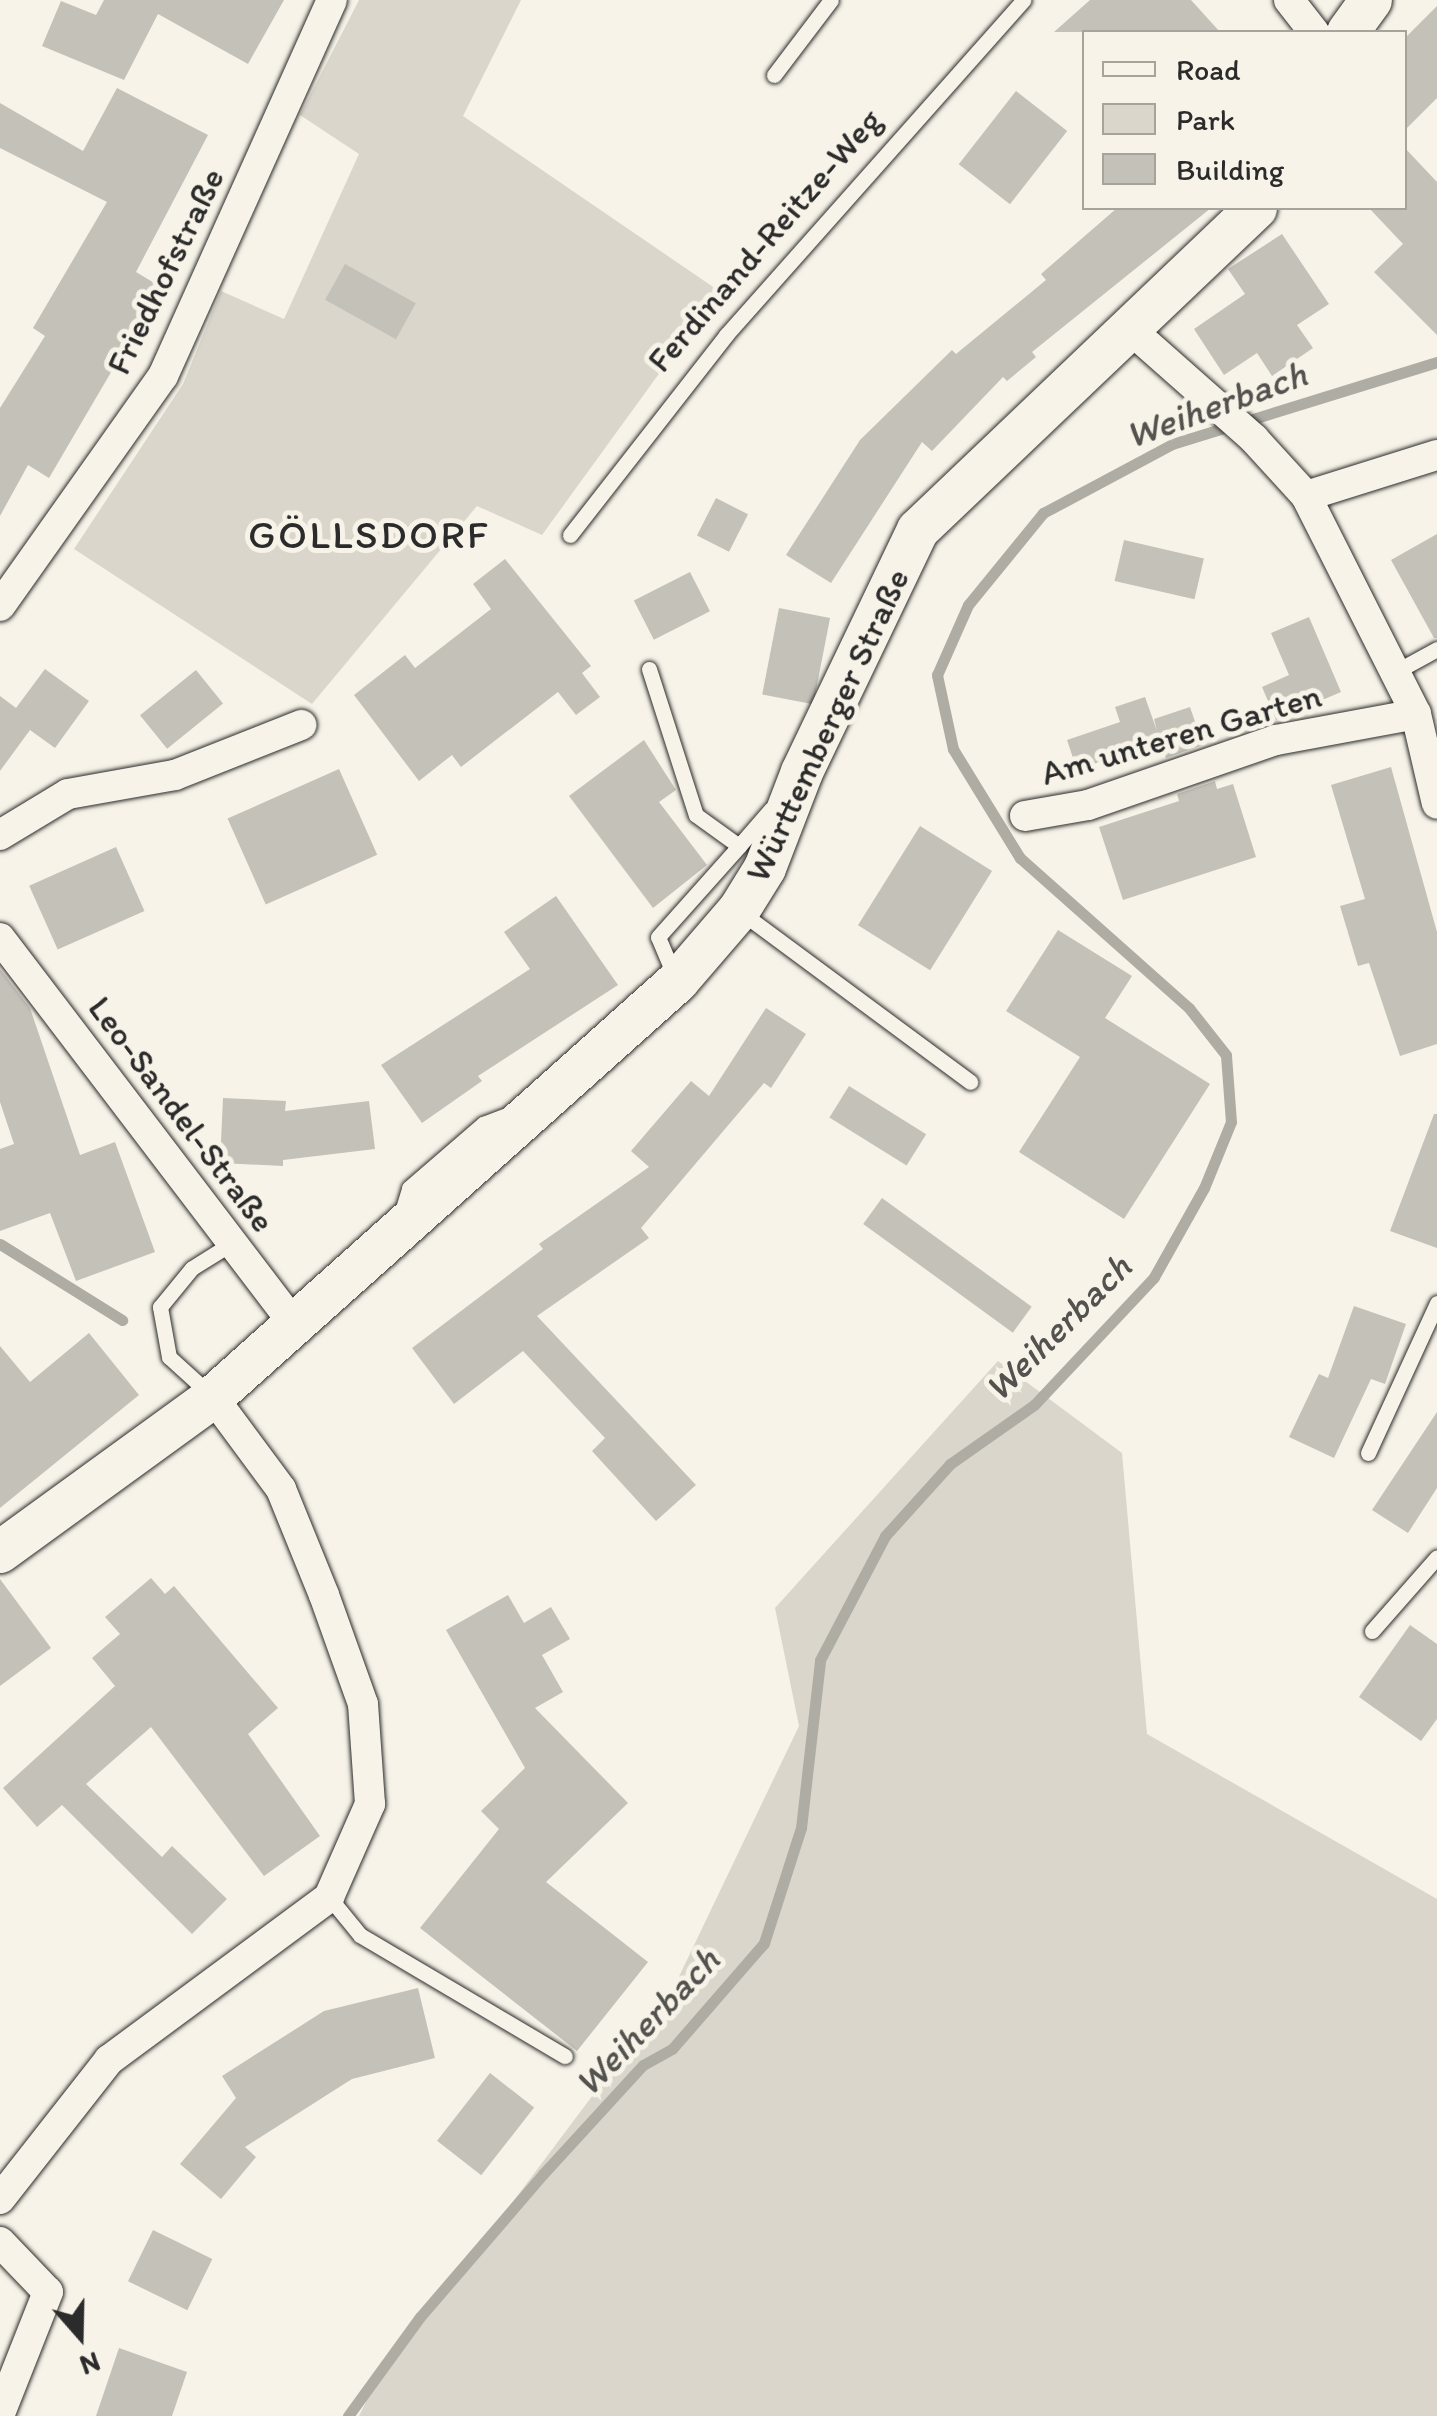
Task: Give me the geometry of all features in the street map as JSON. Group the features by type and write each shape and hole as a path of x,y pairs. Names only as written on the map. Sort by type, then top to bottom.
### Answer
{"street":[{"name":"Friedhofstraße","path":"0,606 163,376 332,0"},
{"path":"1289,0 1312,30"},
{"path":"1349,30 1371,0"},
{"name":"Württemberger Straße","path":"0,1552 213,1397 554,1098 678,982 739,910 764,868 802,772 918,530 1254,210"},
{"path":"1131,330 1254,439 1306,496 1416,714 1437,804"},
{"path":"1306,496 1437,455"},
{"name":"Am unteren Garten","path":"1025,816 1088,805 1276,740 1416,714"},
{"path":"0,834 68,794 175,774 301,725"},
{"name":"Leo-Sandel-Straße","path":"3,946 294,1324"},
{"path":"0,2199 109,2060 328,1897 370,1804 363,1704 281,1490 213,1397"},
{"path":"0,2242 48,2292 0,2412"}],"lane":[{"path":"774,75 831,0"},
{"name":"Ferdinand-Reitze-Weg","path":"570,535 726,334 1023,0"},
{"path":"1395,672 1437,650"},
{"path":"649,669 696,815 740,846"},
{"path":"678,982 658,936 802,772"},
{"path":"739,910 970,1082"},
{"path":"213,1397 169,1358 160,1307 192,1268 232,1243"},
{"path":"1368,1453 1437,1303"},
{"path":"1372,1631 1437,1558"},
{"path":"328,1897 360,1935 565,2056"}],"green space":[{"path":"359,0 521,0 463,116 719,291 542,535 477,506 312,704 74,549 183,384 221,291 284,319 359,154 300,115"},
{"path":"998,1361 1122,1453 1147,1734 1437,1899 1437,2416 359,2416 373,2388 674,1987 799,1726 775,1608"}],"building":[{"path":"104,0 284,0 248,64 158,14 124,80 42,46 61,1 96,15"},
{"path":"1090,0 1191,0 1218,30 1082,30 1054,32"},
{"path":"1437,6 1437,98 1407,128 1407,36"},
{"path":"117,88 208,135 136,272 161,287 49,478 28,465 0,516 0,408 45,336 33,328 107,202 0,148 0,103 83,151"},
{"path":"1016,91 1067,131 1010,204 959,164"},
{"path":"1407,150 1437,182 1437,335 1374,272 1403,244 1371,210 1407,210"},
{"path":"1115,210 1209,210 1032,352 1036,357 1007,381 1003,377 932,451 922,442 831,583 786,555 860,440 952,350 956,354 1046,280 1041,274"},
{"path":"1282,234 1329,304 1297,325 1313,348 1272,376 1257,353 1224,375 1194,329 1245,294 1228,269"},
{"path":"345,264 416,303 396,339 325,300"},
{"path":"716,498 748,514 729,552 697,535"},
{"path":"1437,534 1437,638 1434,638 1391,560"},
{"path":"1124,540 1204,558 1194,599 1115,581"},
{"path":"505,559 591,666 582,673 600,697 576,715 558,692 461,767 452,755 419,781 354,695 405,655 415,668 491,609 473,584"},
{"path":"690,572 710,611 654,640 634,601"},
{"path":"779,608 830,618 813,704 762,694"},
{"path":"1309,617 1341,692 1276,720 1262,687 1289,675 1271,633"},
{"path":"45,669 89,701 55,748 30,730 0,771 0,696 16,708"},
{"path":"196,670 223,703 167,749 140,715"},
{"path":"1145,697 1157,731 1154,719 1190,707 1203,745 1166,758 1160,740 1077,770 1067,740 1120,722 1115,707"},
{"path":"644,740 676,790 659,802 707,865 653,908 569,796"},
{"path":"1391,767 1437,932 1437,1044 1400,1056 1369,963 1358,966 1340,906 1365,899 1331,785"},
{"path":"339,769 377,855 266,904 228,819"},
{"path":"1215,781 1217,789 1233,784 1256,857 1123,900 1099,827 1179,801 1177,794"},
{"path":"920,826 992,871 930,970 858,925"},
{"path":"116,847 144,911 58,950 29,886"},
{"path":"556,896 618,985 478,1076 482,1081 422,1123 381,1065 530,969 504,932"},
{"path":"1058,930 1132,976 1105,1018 1210,1084 1124,1219 1019,1152 1080,1057 1006,1011"},
{"path":"0,969 30,1008 80,1155 115,1142 155,1252 76,1281 50,1213 0,1231 0,1149 14,1144 0,1102"},
{"path":"766,1008 806,1034 771,1088 764,1083 641,1228 649,1238 537,1316 696,1485 656,1521 592,1451 605,1438 523,1351 454,1404 412,1348 543,1249 539,1244 649,1167 631,1151 691,1081 709,1096"},
{"path":"849,1086 926,1134 907,1166 829,1117"},
{"path":"223,1098 286,1101 285,1111 369,1101 375,1149 283,1160 283,1166 220,1163"},
{"path":"1437,1114 1437,1248 1390,1231"},
{"path":"882,1198 1032,1307 1013,1333 863,1224"},
{"path":"1354,1306 1406,1324 1385,1384 1371,1379 1334,1458 1289,1437 1319,1374 1328,1378"},
{"path":"89,1333 139,1395 0,1508 0,1346 30,1382"},
{"path":"1437,1412 1437,1488 1408,1533 1372,1510"},
{"path":"151,1578 165,1594 174,1586 278,1708 248,1734 320,1836 264,1876 151,1727 86,1784 162,1857 172,1846 227,1899 192,1934 62,1805 37,1827 3,1788 115,1686 92,1658 120,1634 105,1617"},
{"path":"0,1579 51,1648 0,1686"},
{"path":"508,1595 524,1623 551,1607 570,1639 542,1655 563,1692 535,1708 628,1803 546,1882 648,1962 577,2051 420,1928 499,1829 481,1811 525,1768 446,1630"},
{"path":"1410,1625 1437,1644 1437,1719 1421,1741 1359,1697"},
{"path":"418,1988 435,2058 352,2079 245,2147 256,2157 221,2199 180,2164 236,2098 222,2076 324,2011"},
{"path":"490,2073 534,2107 481,2175 437,2141"},
{"path":"153,2230 212,2259 187,2310 128,2281"},
{"path":"119,2348 187,2372 172,2416 96,2416"}],"waterway":[{"name":"Weiherbach","path":"348,2416 420,2317 543,2174 643,2065 672,2049 764,1943 801,1828 820,1660 885,1536 950,1464 1034,1405 1154,1277 1204,1188 1231,1122 1226,1055 1189,1008 1020,858 953,749 937,675 968,605 1043,513 1172,444 1437,362"},
{"path":"0,1244 122,1320"}],"district":[{"name":"GÖLLSDORF","path":"369,534"}]}
